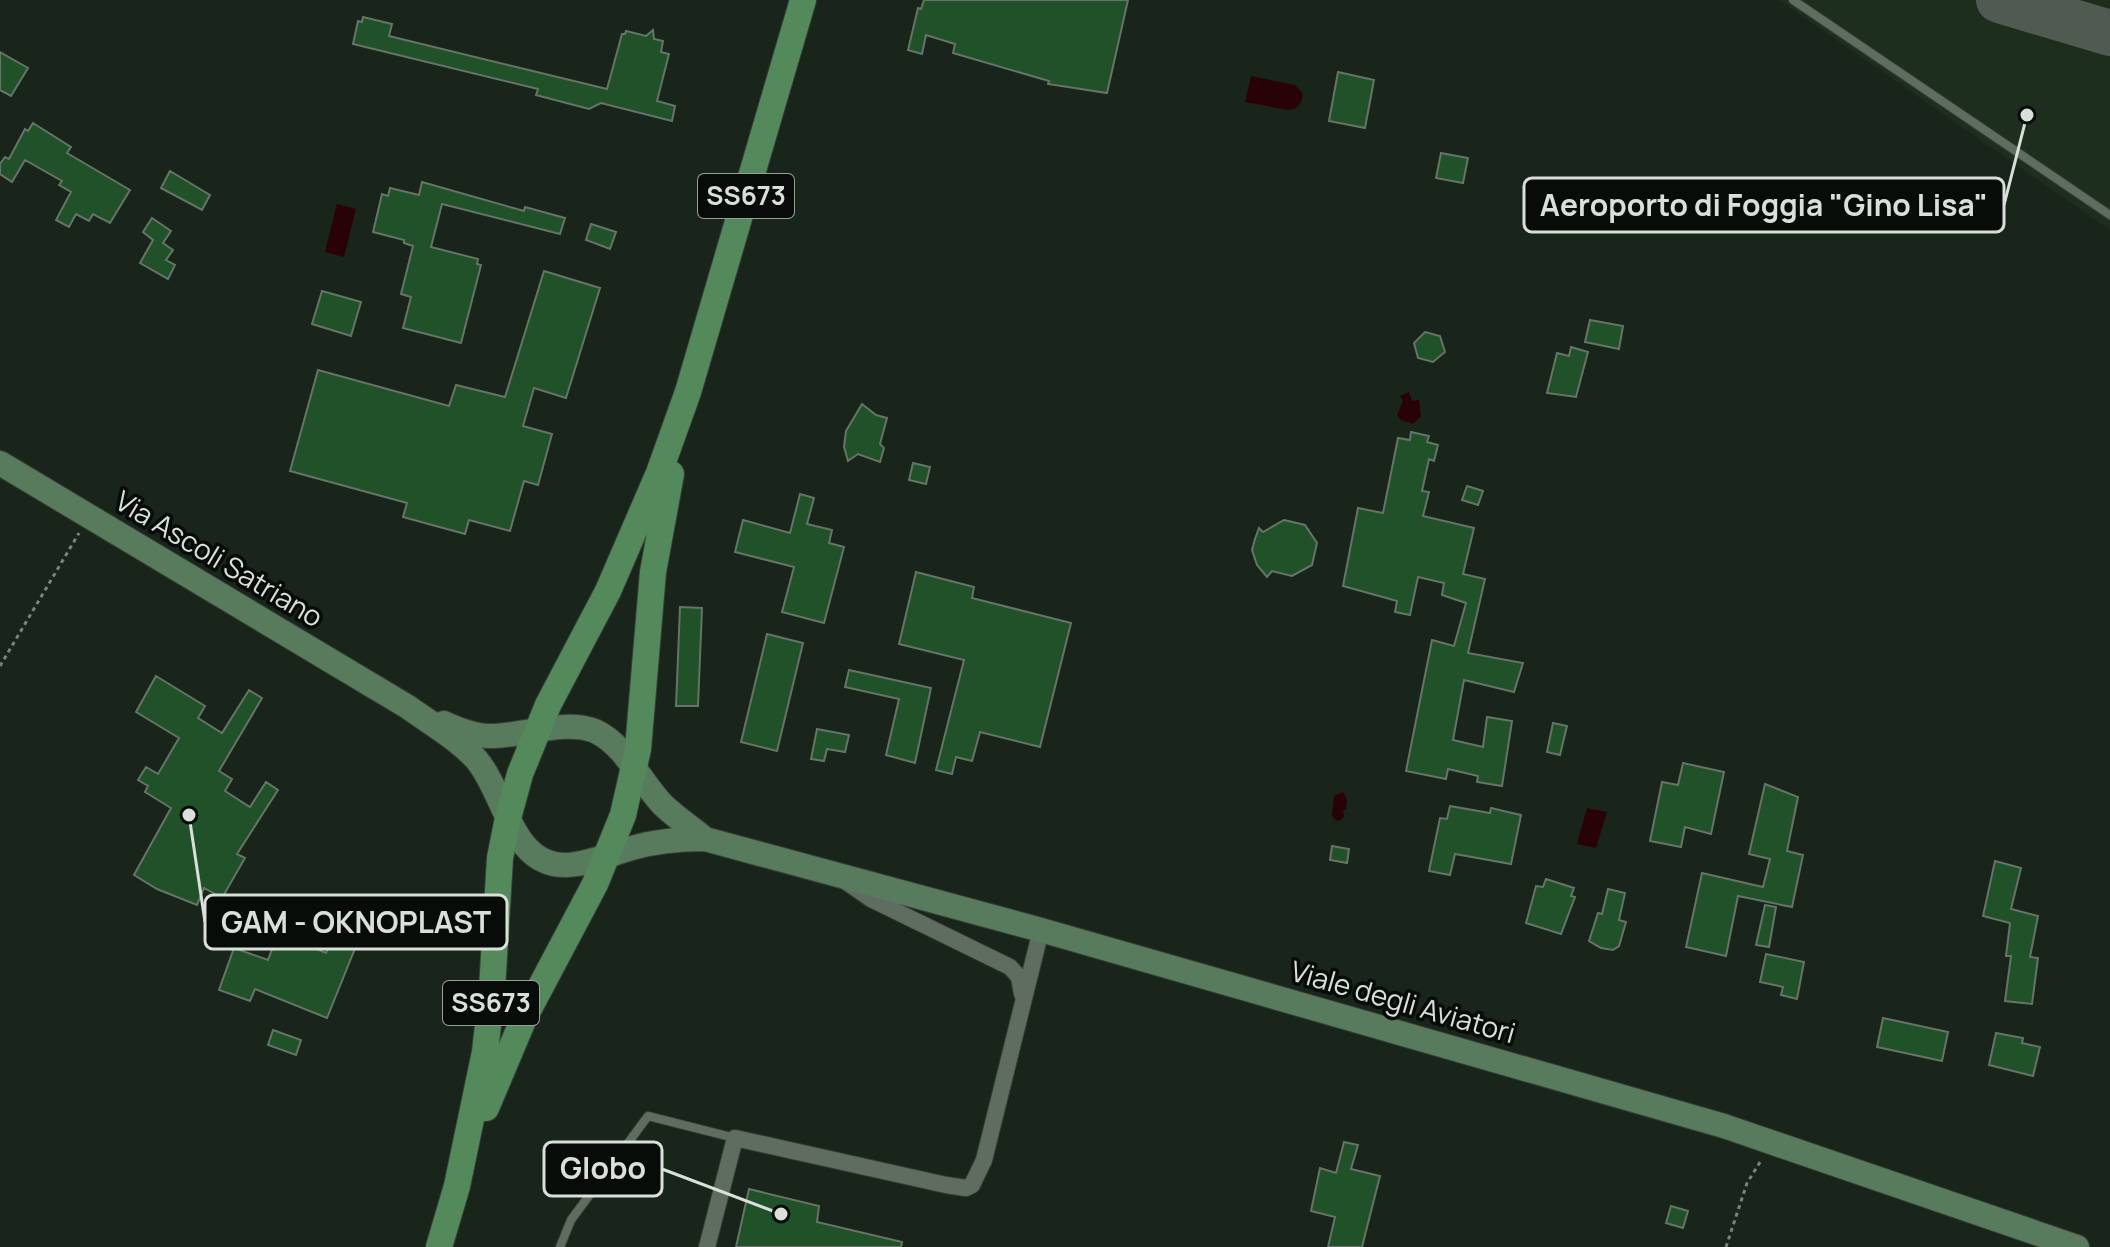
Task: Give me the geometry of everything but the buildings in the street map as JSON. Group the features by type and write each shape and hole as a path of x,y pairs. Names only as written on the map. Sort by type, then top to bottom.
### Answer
{"main road":[{"name":"SS673","path":"457,1186 488,1029 498,880 508,818 520,774 561,678 626,553 659,473 688,392 803,0"},
{"name":"SS673","path":"439,1247 457,1186 508,1052 607,856 623,815 641,727 653,572 688,392"},
{"name":"Via Ascoli Satriano","path":"0,463 408,707 476,759 527,848 545,862 567,865 607,856"},
{"name":"Via Ascoli Satriano","path":"408,707 474,735 492,736 574,727 594,731 608,739 634,769"},
{"name":"Viale degli Aviatori","path":"634,769 664,806 705,839"},
{"name":"Viale degli Aviatori","path":"607,856 653,843 705,839 1041,930 1724,1126 2077,1247"}],"street":[{"path":"841,877 871,899 1010,967 1019,977 1022,997"},
{"path":"707,1247 735,1138 946,1185 966,1188 972,1185 984,1160 1041,930"}],"lane":[{"path":"1793,0 2110,215"},
{"path":"560,1247 571,1220 648,1116 735,1138"}],"path":[{"path":"0,666 89,516"},
{"path":"1726,1247 1747,1183 1773,1143"}],"shaded area":[{"path":"1779,0 2110,0 2110,230"},
{"path":"1251,76 1295,85 1302,93 1301,102 1288,110 1245,102"},
{"path":"337,204 356,209 344,257 325,252"},
{"path":"1409,392 1412,401 1419,400 1421,416 1413,424 1397,415 1403,401 1400,396"},
{"path":"1343,792 1347,800 1346,809 1339,821 1332,815 1334,796"},
{"path":"1587,808 1607,812 1596,848 1577,844"}],"taxiway":[{"path":"1999,0 2110,33"}],"place":[{"name":"Aeroporto di Foggia \"Gino Lisa\"","path":"2027,115"},
{"name":"GAM - OKNOPLAST","path":"189,815"},
{"name":"Globo","path":"781,1214"}]}
